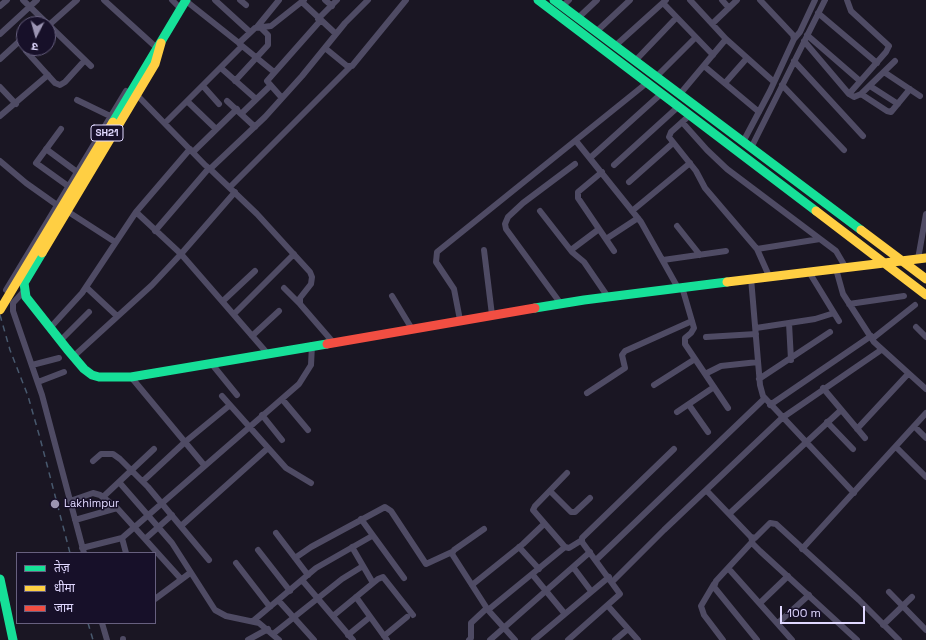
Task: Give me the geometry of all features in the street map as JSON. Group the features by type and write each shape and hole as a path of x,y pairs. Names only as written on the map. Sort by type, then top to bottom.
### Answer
{"main road":[{"path":"538,0 887,263 926,295"},
{"path":"554,0 566,3 578,18 596,32 926,279"},
{"name":"SH21","path":"0,310 184,3"},
{"path":"157,47 158,58 24,283 24,291 29,301 50,328 92,375 108,378 132,377 332,341 608,296 922,258"},
{"path":"0,579 13,640"}],"street":[{"path":"0,6 7,0"},
{"path":"23,0 30,6 37,16"},
{"path":"0,34 37,0"},
{"path":"56,19 78,0"},
{"path":"6,290 110,116 157,47 104,0"},
{"path":"172,0 184,3 257,57 274,72"},
{"path":"214,0 250,32"},
{"path":"240,0 246,5"},
{"path":"165,123 240,48 240,44 250,32 258,27 279,0"},
{"path":"325,0 332,6"},
{"path":"282,98 267,81 337,0"},
{"path":"155,230 210,168 255,127 282,98 336,34 368,0"},
{"path":"74,356 152,285 181,254 232,190 350,67 406,0"},
{"path":"578,18 597,0"},
{"path":"596,32 630,0"},
{"path":"690,0 726,39 774,82"},
{"path":"722,0 729,8"},
{"path":"712,24 737,0"},
{"path":"762,0 793,35 794,39"},
{"path":"743,142 815,0"},
{"path":"751,148 825,0"},
{"path":"847,0 851,12 888,44 888,49 849,94"},
{"path":"258,27 271,26 303,1 319,20 336,34"},
{"path":"615,46 664,2 676,18 712,55"},
{"path":"818,13 877,62"},
{"path":"635,61 676,18"},
{"path":"235,81 269,42 268,35 258,27"},
{"path":"56,32 91,66"},
{"path":"656,77 695,38"},
{"path":"806,38 860,82"},
{"path":"806,38 849,94 856,97 870,86 895,61"},
{"path":"680,94 726,39"},
{"path":"0,59 16,44"},
{"path":"325,48 350,67"},
{"path":"31,56 57,84 61,84 85,60"},
{"path":"725,83 747,58"},
{"path":"794,61 864,136"},
{"path":"704,66 759,112"},
{"path":"221,68 256,99"},
{"path":"884,72 920,96"},
{"path":"0,116 16,104 48,75"},
{"path":"460,320 454,289 436,262 437,252 648,82"},
{"path":"782,85 844,150"},
{"path":"203,86 219,104"},
{"path":"50,328 86,287 136,212 191,151 270,86"},
{"path":"870,86 898,104"},
{"path":"0,87 16,104"},
{"path":"861,94 887,111 891,112 910,89"},
{"path":"590,158 662,93"},
{"path":"136,94 306,266 312,277 311,284 300,298 300,304"},
{"path":"77,100 110,116"},
{"path":"187,101 216,130"},
{"path":"227,101 255,127"},
{"path":"614,165 679,106"},
{"path":"690,115 668,135 690,163 705,188 757,248 769,276"},
{"path":"682,122 706,150 727,168 840,256 846,268"},
{"path":"61,129 37,161 37,165 68,186"},
{"path":"576,141 638,218 680,288 692,321 693,330 684,341 728,408"},
{"path":"629,182 673,143"},
{"path":"46,149 77,172"},
{"path":"0,161 26,183 57,205"},
{"path":"632,211 690,163"},
{"path":"561,304 506,229 504,224 508,217 523,203 574,164"},
{"path":"602,172 577,194 579,201 614,251"},
{"path":"67,211 115,242"},
{"path":"540,211 571,250 584,262 608,296"},
{"path":"136,212 181,254 267,353"},
{"path":"922,258 926,214"},
{"path":"606,239 638,218"},
{"path":"677,226 700,255"},
{"path":"571,250 599,229"},
{"path":"757,248 820,239"},
{"path":"484,250 492,315"},
{"path":"663,260 726,251"},
{"path":"234,314 294,254"},
{"path":"836,269 843,294 872,338 881,350 926,389"},
{"path":"223,301 254,271"},
{"path":"809,272 839,321"},
{"path":"751,278 759,379 761,392 764,399 854,492"},
{"path":"86,287 117,316"},
{"path":"284,288 332,341"},
{"path":"24,291 12,306 38,382 83,550 122,538 204,465 299,384 308,372 312,358 312,345"},
{"path":"392,296 412,328"},
{"path":"849,304 904,296"},
{"path":"770,405 872,338 915,305"},
{"path":"252,336 279,311"},
{"path":"61,340 89,312"},
{"path":"706,337 756,331 789,323 820,318 834,313"},
{"path":"587,393 625,368 622,355 624,351 692,321"},
{"path":"789,323 791,360"},
{"path":"916,327 926,337"},
{"path":"759,379 791,360 830,332"},
{"path":"534,640 591,591 610,580 707,491 782,418 823,388 881,350"},
{"path":"32,365 59,358"},
{"path":"654,385 695,359"},
{"path":"705,374 721,366 758,362"},
{"path":"211,363 237,395"},
{"path":"38,382 64,372"},
{"path":"857,429 908,374"},
{"path":"132,377 204,465"},
{"path":"677,412 714,387"},
{"path":"823,388 864,438"},
{"path":"222,396 286,468 311,483"},
{"path":"282,399 308,430"},
{"path":"596,560 764,399"},
{"path":"688,404 708,432"},
{"path":"142,481 185,442 230,405"},
{"path":"729,514 840,410"},
{"path":"802,549 926,413"},
{"path":"262,415 282,440"},
{"path":"827,422 853,449"},
{"path":"914,426 926,438"},
{"path":"896,447 926,477"},
{"path":"103,497 154,448"},
{"path":"181,526 268,448"},
{"path":"469,640 471,638 471,623 565,547 569,548 582,540 674,449"},
{"path":"92,461 101,454 113,454 162,502 210,560"},
{"path":"565,547 534,512 534,508 567,473"},
{"path":"119,482 172,543 190,573 213,607 220,614 253,621 270,631 279,640"},
{"path":"550,491 572,513 590,498"},
{"path":"707,491 751,540 853,639"},
{"path":"70,500 93,493 103,497 117,508 181,579"},
{"path":"295,558 382,507 388,508 426,564 452,552 484,529"},
{"path":"75,520 117,508"},
{"path":"144,539 172,515"},
{"path":"361,519 404,578"},
{"path":"723,640 704,615 701,606 714,584 751,540 768,525 774,523 859,600 899,640"},
{"path":"472,585 520,548 544,524"},
{"path":"276,533 308,575"},
{"path":"253,621 322,564 372,536"},
{"path":"122,538 126,552"},
{"path":"568,640 620,594 582,540"},
{"path":"352,547 373,583"},
{"path":"520,548 539,569"},
{"path":"258,550 290,591"},
{"path":"452,552 455,560 488,609 515,640"},
{"path":"490,640 590,552"},
{"path":"236,563 270,607"},
{"path":"248,640 270,631 294,618 342,579 363,566"},
{"path":"572,567 591,591"},
{"path":"728,568 792,640"},
{"path":"156,598 190,573"},
{"path":"532,574 565,614"},
{"path":"760,603 788,576"},
{"path":"333,616 356,597 373,583 380,578 385,579 410,616 385,638 356,597"},
{"path":"302,580 353,640"},
{"path":"714,584 716,592 757,640"},
{"path":"889,592 926,630"},
{"path":"778,623 809,595"},
{"path":"884,625 912,597"},
{"path":"278,600 314,640"},
{"path":"608,606 638,640"},
{"path":"348,635 370,617"},
{"path":"102,624 107,640"},
{"path":"615,640 628,629"}],"railway":[{"path":"0,315 10,350 28,396 70,552"},
{"path":"88,624 93,640"}],"traffic: fast":[{"path":"113,122 186,0"},
{"path":"538,0 816,211"},
{"path":"554,0 861,230"},
{"path":"42,253 24,283 26,297 67,349 84,369 92,375 99,377 131,377 327,344"},
{"path":"535,308 584,300 727,282"},
{"path":"0,579 13,640"}],"traffic: slow":[{"path":"42,253 155,64 161,43"},
{"path":"0,310 113,122"},
{"path":"816,211 926,295"},
{"path":"861,230 926,279"},
{"path":"727,282 926,258"}],"traffic: jam":[{"path":"327,344 535,308"}],"place":[{"name":"Lakhimpur","path":"55,504"}]}
